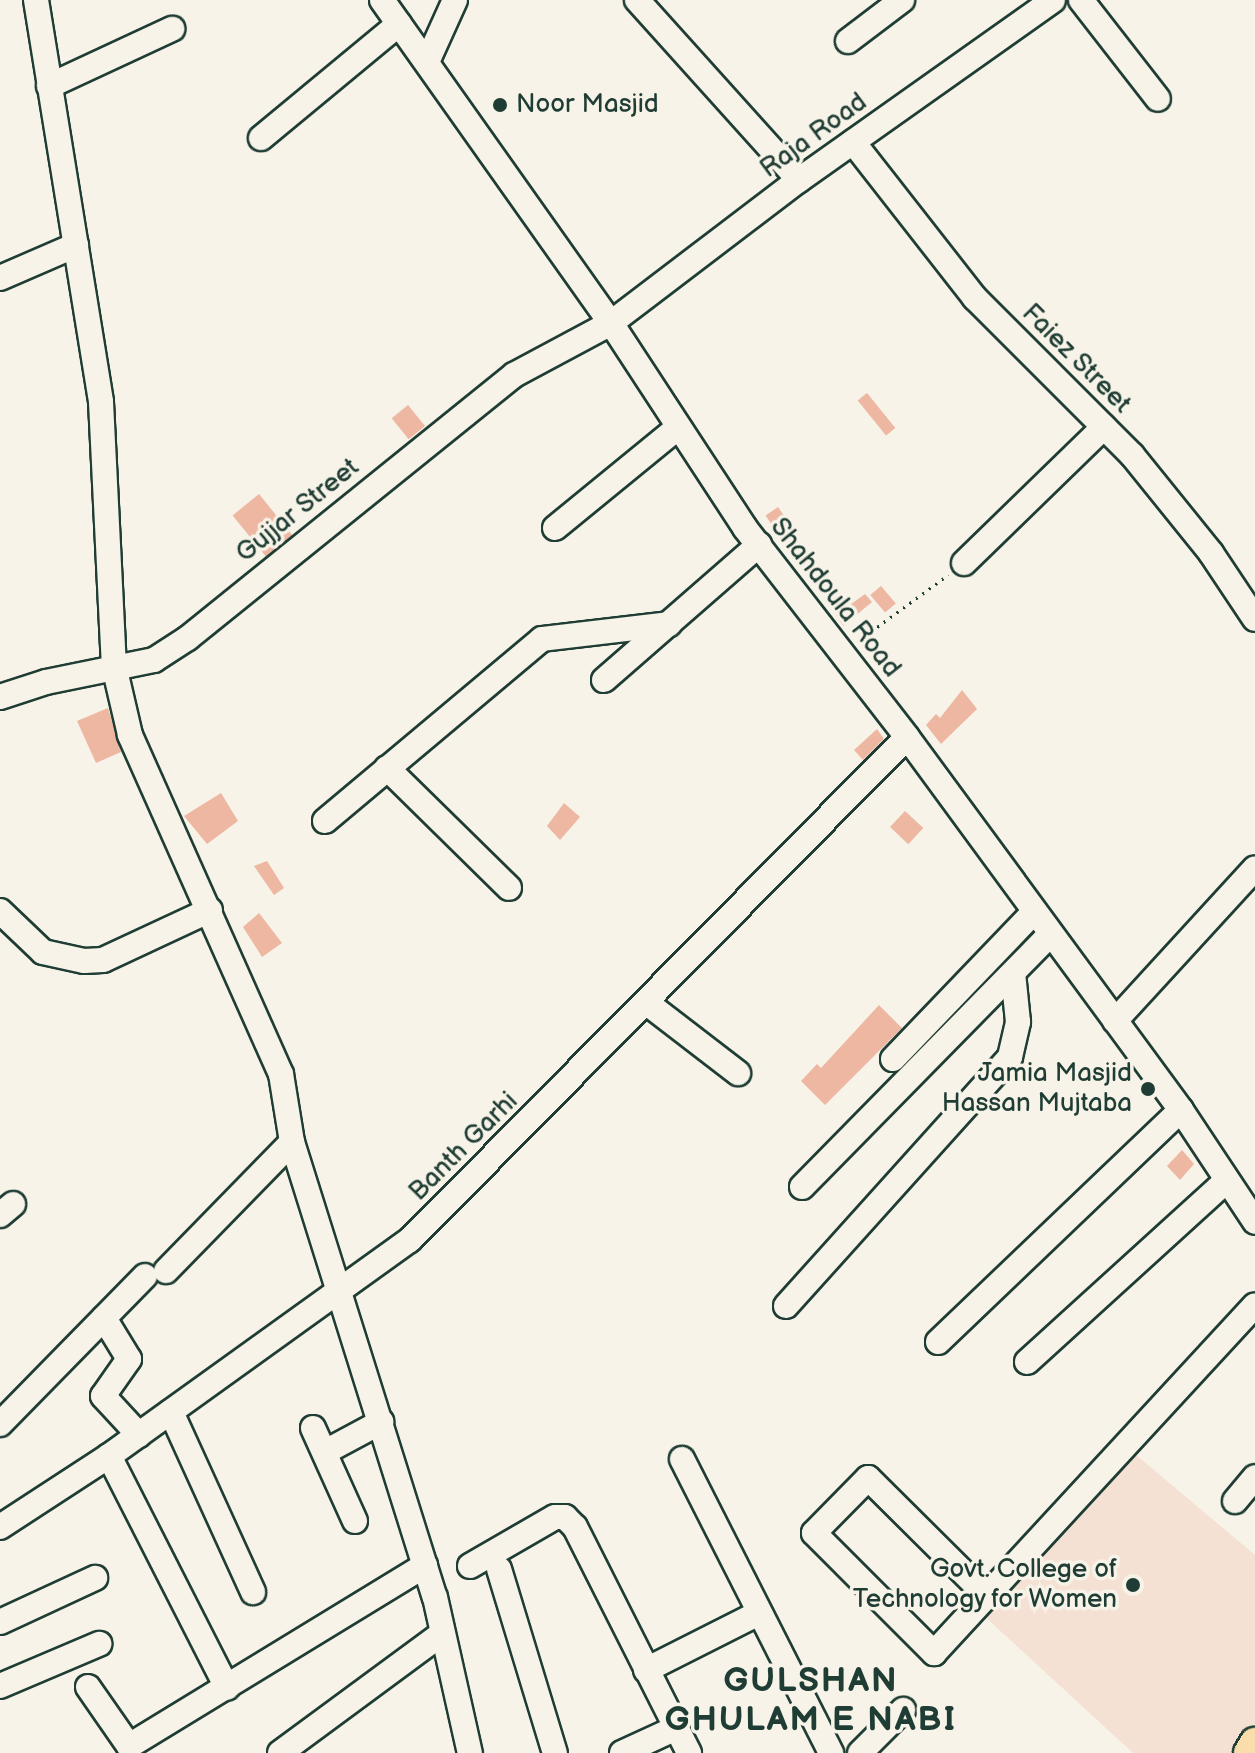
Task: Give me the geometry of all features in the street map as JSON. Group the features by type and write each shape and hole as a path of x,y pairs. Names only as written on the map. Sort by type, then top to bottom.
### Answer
{"main road":[{"path":"1249,1753 1255,1743"}],"street":[{"path":"36,0 101,402 114,666 130,735 269,1038 281,1074 292,1142 425,1565 470,1753"},
{"name":"Shahdoula Road","path":"382,0 611,323 677,428 759,545 907,737 1181,1110 1253,1215"},
{"path":"427,62 455,0"},
{"path":"637,0 799,180"},
{"path":"848,41 902,0"},
{"name":"Raja Road","path":"611,323 799,180 1053,0"},
{"path":"1081,0 1158,99"},
{"path":"261,138 399,24"},
{"path":"49,86 172,29"},
{"name":"Faiez Street","path":"853,142 975,298 1104,427 1211,553 1255,619"},
{"path":"0,278 76,245"},
{"name":"Gujjar Street","path":"0,697 114,666 154,660 188,638 514,375 611,323"},
{"path":"964,563 1104,427"},
{"path":"555,528 677,428"},
{"path":"604,680 759,545"},
{"path":"325,821 542,639 669,624"},
{"name":"Banth Garhi","path":"0,1527 139,1435 410,1240 907,737"},
{"path":"387,768 509,888"},
{"path":"1115,1021 1255,868"},
{"path":"0,911 43,952 84,961 103,960 210,910"},
{"path":"893,1059 1034,912"},
{"path":"802,1187 1050,935"},
{"path":"786,1306 1010,1057 1018,1022 1013,973"},
{"path":"647,1003 738,1073"},
{"path":"938,1342 1181,1110"},
{"path":"0,1424 104,1318 155,1274 292,1142"},
{"path":"1027,1362 1227,1180"},
{"path":"986,1595 868,1478 814,1533 934,1653 1255,1305"},
{"path":"104,1318 129,1359 103,1396 139,1435"},
{"path":"171,1412 253,1592"},
{"path":"325,1452 381,1422"},
{"path":"313,1428 355,1521"},
{"path":"109,1456 227,1688"},
{"path":"682,1459 831,1753"},
{"path":"1235,1501 1255,1477"},
{"path":"470,1566 555,1517 565,1517 575,1527 689,1753"},
{"path":"88,1687 123,1749 425,1565"},
{"path":"499,1569 555,1753"},
{"path":"0,1622 95,1578"},
{"path":"646,1670 759,1613"},
{"path":"280,1753 443,1633"},
{"path":"0,1686 99,1644"},
{"path":"860,1753 903,1710"},
{"path":"622,1753 676,1728"}],"path":[{"path":"844,655 879,622 964,563"}],"shaded area":[{"name":"Govt. College of Technology for Women","path":"1135,1454 1255,1555 1255,1724 1236,1753 1133,1753 982,1614"}],"building":[{"path":"867,393 895,428 886,436 858,401"},
{"path":"408,405 425,426 409,439 392,418"},
{"path":"259,494 292,535 266,557 233,515"},
{"path":"778,507 795,532 782,540 766,515"},
{"path":"881,586 896,604 885,613 870,595"},
{"path":"865,594 872,602 843,626 836,615"},
{"path":"962,690 977,709 941,744 926,725 936,714 940,718"},
{"path":"108,708 121,752 96,763 77,721"},
{"path":"877,729 884,739 863,760 854,750"},
{"path":"221,793 238,821 207,844 184,816"},
{"path":"564,803 580,817 560,840 547,826"},
{"path":"905,811 923,828 908,844 890,827"},
{"path":"267,861 284,888 274,895 254,866"},
{"path":"259,913 282,943 262,957 243,927"},
{"path":"879,1005 902,1028 825,1105 801,1081 817,1064 821,1068"},
{"path":"1182,1150 1194,1164 1180,1180 1167,1166"}],"place":[{"name":"Noor Masjid","path":"500,105"},
{"name":"Jamia Masjid Hassan Mujtaba","path":"1148,1089"},
{"name":"Govt. College of Technology for Women","path":"1133,1585"}],"district":[{"name":"GULSHAN GHULAM E NABI","path":"811,1700"}]}
